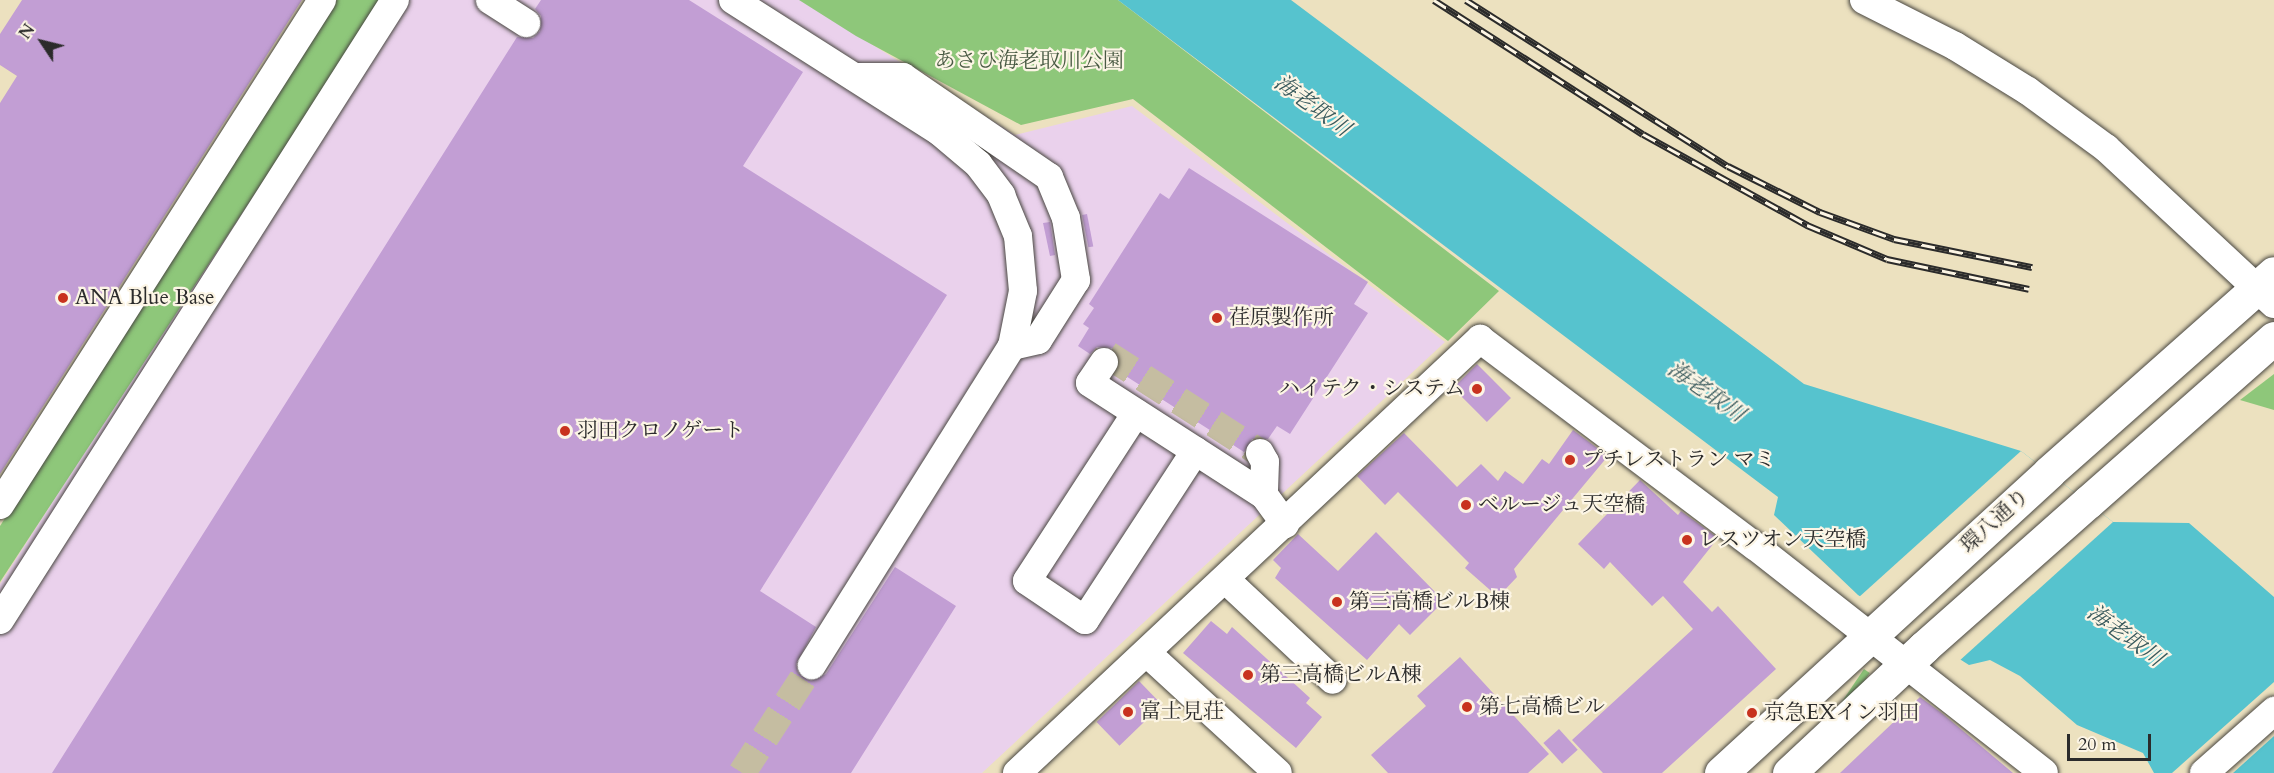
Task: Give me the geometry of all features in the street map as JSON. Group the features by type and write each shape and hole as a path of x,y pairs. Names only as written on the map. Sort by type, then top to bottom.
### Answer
{"main road":[{"name":"環八通り","path":"1721,773 1877,627 2049,472 2269,288"},
{"path":"1789,773 1915,655 2274,338"}],"street":[{"path":"0,505 322,0"},
{"path":"0,620 394,0"},
{"path":"490,0 526,23"},
{"path":"733,0 940,132 978,164 1001,195 1018,236 1023,291 1012,346 813,665"},
{"path":"1864,0 1955,46 2036,97 2106,148 2269,288"},
{"path":"855,78 903,77 1049,177 1066,218 1077,280 1038,340 1012,346"},
{"path":"1017,773 1148,654 1479,339 1915,655 2044,773"},
{"path":"1104,362 1090,383 1264,495 1285,524"},
{"path":"1136,413 1027,581 1085,620 1195,451"},
{"path":"1260,453 1265,462 1264,495"},
{"path":"1226,580 1333,680"},
{"path":"1148,654 1278,773"},
{"path":"2204,773 2274,711"}],"shaded area":[{"name":"羽田クロノゲート","path":"373,0 802,0 1015,135 1132,106 1445,342 982,773 0,773 0,584"}],"green space":[{"path":"337,0 382,0 0,582 0,526"},
{"name":"あさひ海老取川公園","path":"799,0 1118,0 1499,291 1448,341 1133,99 1021,125 856,36"},
{"path":"2274,374 2274,410 2240,400"},
{"path":"1864,669 1870,673 1802,773 1794,773"}],"water":[{"name":"海老取川","path":"1118,0 1291,0 1804,384 2021,451 2113,522 2189,523 2274,597 2274,773 2154,773 2143,753 2077,725 2020,676 1990,660 1969,665 1858,595 1774,515 1778,497"}],"pier":[{"path":"2021,451 2113,522 1958,662 1858,598"},
{"path":"2274,682 2274,736 2233,773 2172,773"}],"building":[{"name":"ANA Blue Base","path":"22,0 302,0 0,474 0,103 17,76 0,65 0,34"},
{"name":"羽田クロノゲート","path":"541,0 689,0 803,72 743,166 947,295 760,591 816,627 796,664 798,673 811,681 826,674 895,567 956,606 851,773 52,773 517,37 533,38 540,31 541,16 535,9"},
{"path":"1189,168 1368,282 1354,304 1368,313 1290,434 1277,426 1268,439 1252,439 1244,452 1118,371 1119,355 1113,348 1097,347 1090,354 1078,346 1089,328 1083,324 1094,308 1089,304 1160,193 1169,199"},
{"path":"1087,214 1093,246 1088,247 1082,215"},
{"path":"1050,222 1055,255 1050,256 1043,223"},
{"path":"1477,364 1511,398 1487,422 1453,388"},
{"path":"1573,430 1608,456 1514,569 1517,577 1498,597 1465,568 1469,563 1398,492 1385,505 1357,476 1404,433 1457,487 1481,464 1498,481 1505,471 1523,484 1542,459 1549,464"},
{"path":"1640,480 1678,515 1681,511 1718,538 1683,582 1712,612 1718,606 1776,669 1662,773 1603,773 1572,740 1693,629 1663,596 1652,606 1610,562 1604,569 1578,544"},
{"path":"1376,532 1444,601 1410,635 1399,624 1367,660 1275,578 1281,568 1273,560 1298,534 1338,571"},
{"name":"第三高橋ビルA棟","path":"1211,621 1227,634 1232,627 1310,698 1306,703 1322,717 1296,748 1183,653"},
{"name":"第七高橋ビル","path":"1460,657 1549,754 1528,773 1388,773 1371,755 1426,706 1417,696"},
{"name":"富士見荘","path":"1139,681 1162,705 1119,746 1097,722"},
{"path":"1920,697 1943,714 2013,773 1840,773"},
{"path":"1559,729 1578,750 1562,764 1543,743"}],"tunnel":[{"path":"1104,362 1108,355 1260,453"},
{"path":"742,773 812,665"}],"railway":[{"path":"1434,0 1643,134 1807,225 1887,259 2029,289"},
{"path":"1466,0 1728,166 1820,212 1894,239 2032,267"}],"place":[{"name":"ANA Blue Base","path":"63,298"},
{"name":"荏原製作所","path":"1217,318"},
{"name":"ハイテク・システム","path":"1477,389"},
{"name":"羽田クロノゲート","path":"565,431"},
{"name":"プチレストラン マミ","path":"1570,460"},
{"name":"ベルージュ天空橋","path":"1466,505"},
{"name":"レスツオン天空橋","path":"1687,540"},
{"name":"第三高橋ビルB棟","path":"1337,602"},
{"name":"第三高橋ビルA棟","path":"1248,675"},
{"name":"第七高橋ビル","path":"1467,707"},
{"name":"富士見荘","path":"1128,712"},
{"name":"京急EXイン羽田","path":"1752,713"}]}
